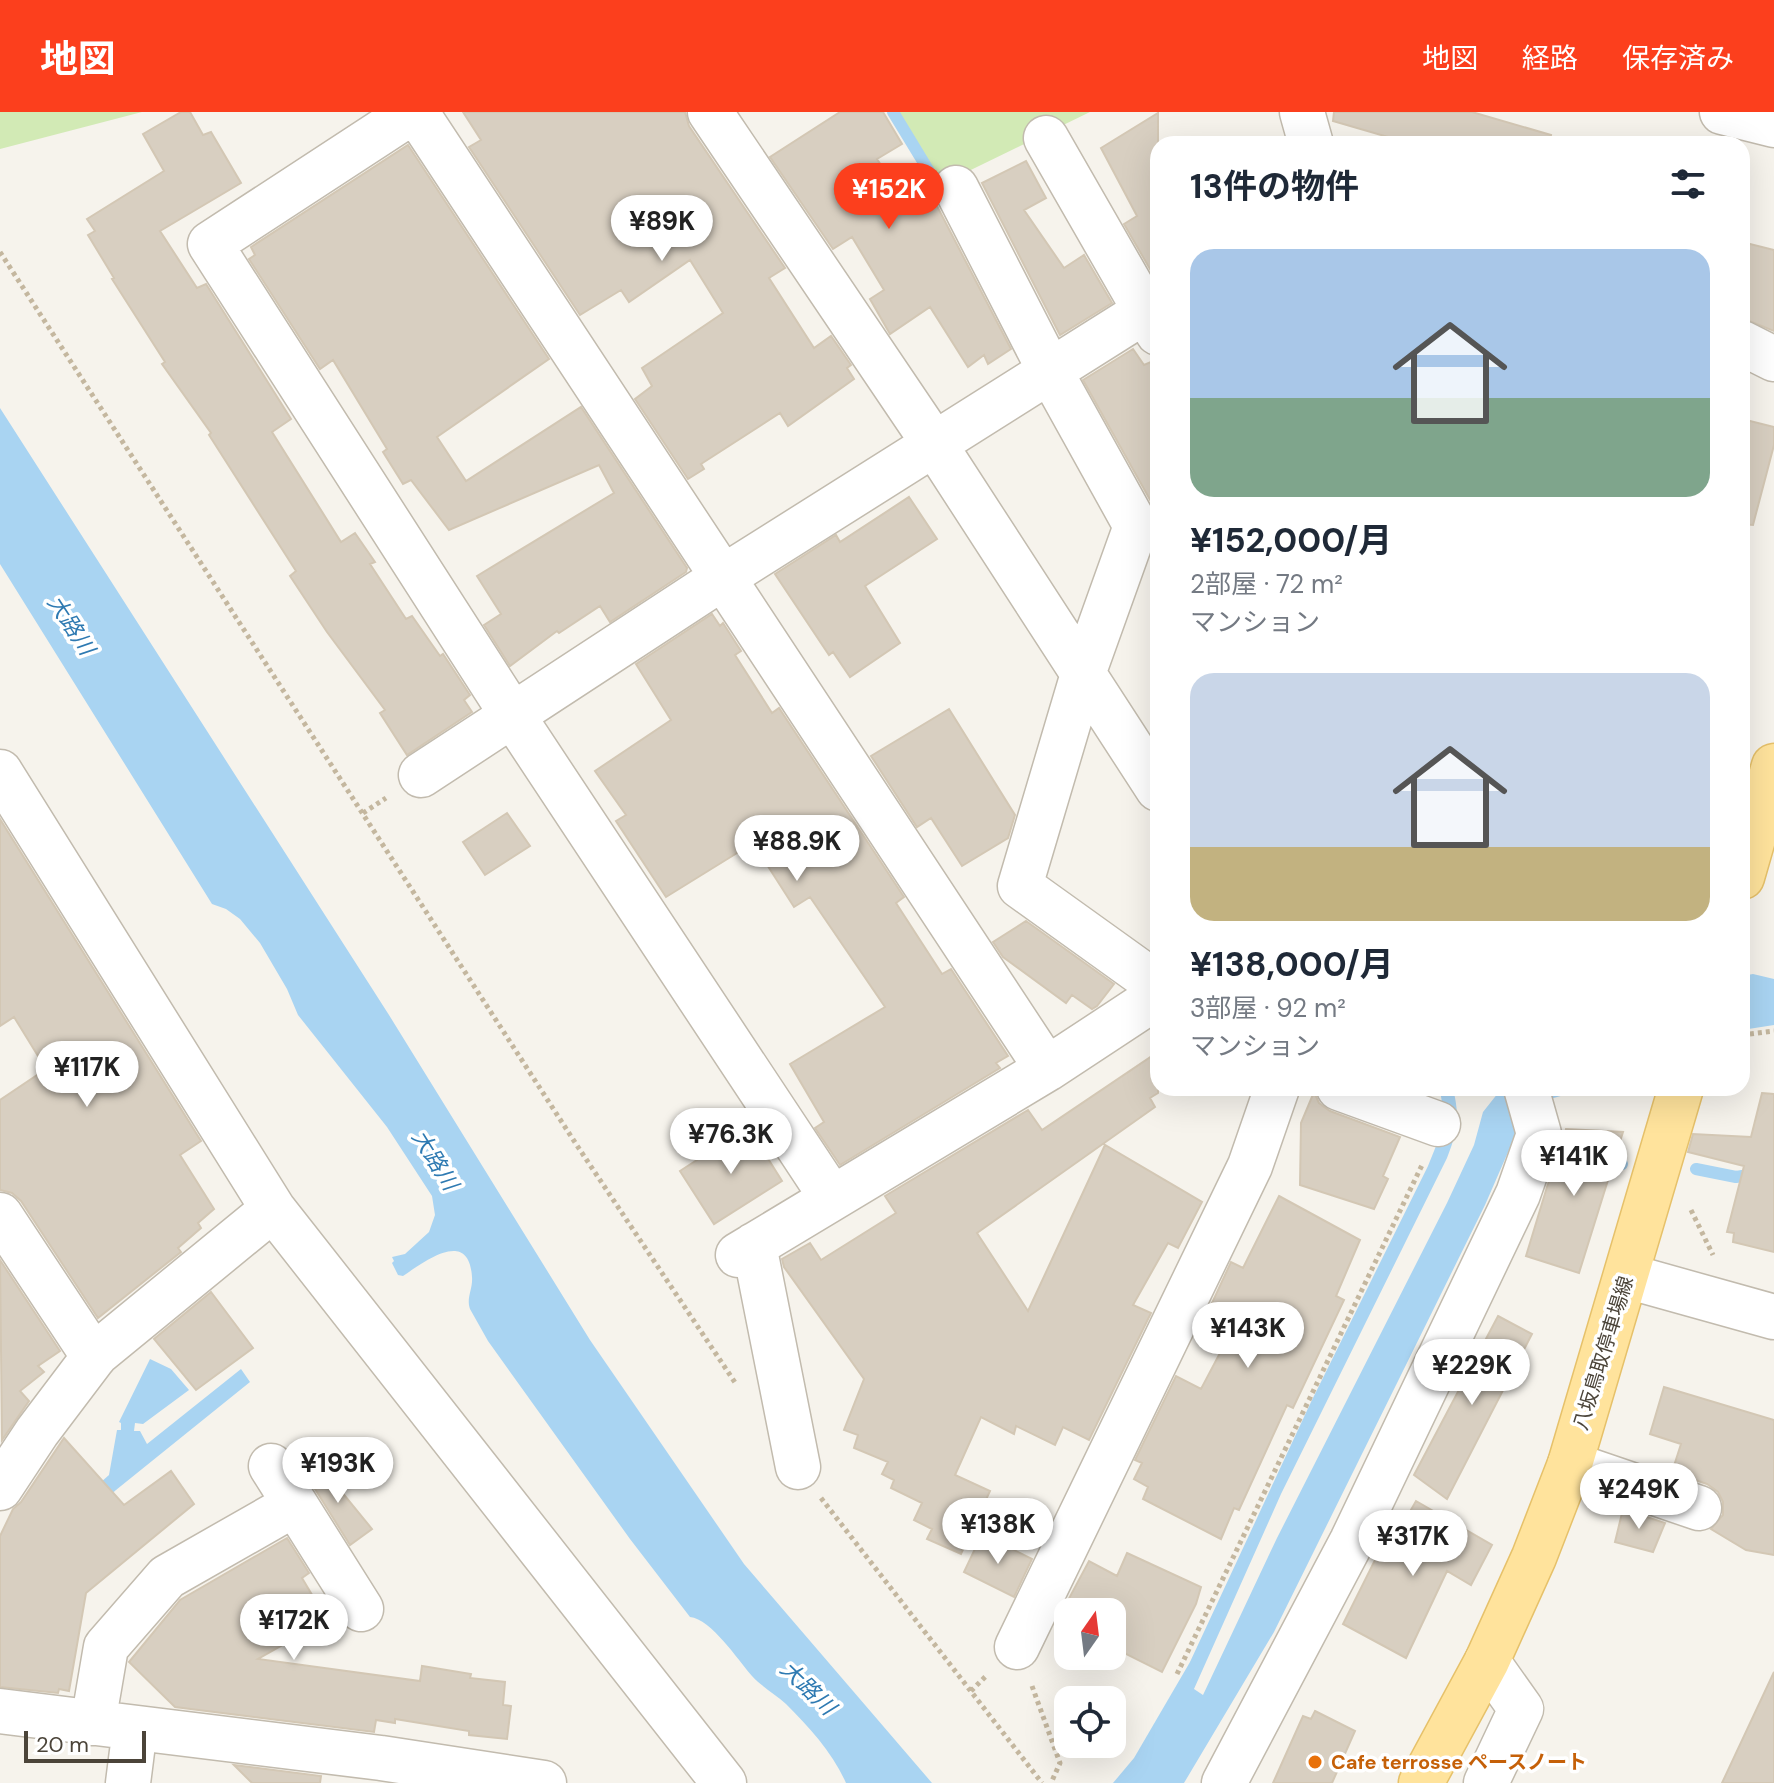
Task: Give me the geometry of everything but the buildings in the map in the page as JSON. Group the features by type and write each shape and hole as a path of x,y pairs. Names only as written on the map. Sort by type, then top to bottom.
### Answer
{"main road":[{"path":"1750,849 1774,766"},
{"name":"八坂鳥取停車場線","path":"1421,1783 1487,1661 1534,1557 1570,1464 1679,1096"}],"street":[{"path":"832,1198 513,716 210,244 414,112 1047,1069"},
{"path":"710,112 935,445 1150,777"},
{"path":"1302,112 1309,136"},
{"path":"1722,112 1774,125"},
{"path":"1046,138 1150,309"},
{"path":"956,188 1050,371 1136,526 1083,674 1020,886 1150,979"},
{"path":"421,775 722,578 1050,371 1150,318"},
{"path":"1750,347 1774,359"},
{"path":"0,772 273,1209 724,1783"},
{"path":"798,1467 746,1250 1047,1069 1150,1001"},
{"path":"1017,1647 1250,1166 1274,1096"},
{"path":"1361,1096 1438,1124"},
{"path":"1224,1783 1352,1541 1518,1194 1539,1134 1528,1096"},
{"path":"0,1488 37,1432 94,1357 273,1209"},
{"path":"0,1215 94,1357"},
{"path":"1627,1276 1774,1317"},
{"path":"1570,1464 1699,1508"},
{"path":"271,1466 361,1609"},
{"path":"128,1783 114,1725 106,1647 167,1577 295,1504"},
{"path":"1486,1783 1521,1709 1487,1661"},
{"path":"0,1711 114,1725 378,1771 544,1783"}],"path":[{"path":"0,252 576,1144 744,1396"},
{"path":"1750,1034 1774,1031"},
{"path":"1177,1674 1436,1137 1438,1124"},
{"path":"1689,1204 1713,1256 1724,1264"},
{"path":"798,1467 1042,1783"},
{"path":"1017,1647 1060,1763 1051,1783"}],"green space":[{"path":"0,112 142,112 0,149"},
{"path":"898,112 1090,112 942,184"}],"water":[{"name":"大路川","path":"0,408 389,1015 590,1340 744,1564 932,1783 846,1783 827,1751 803,1722 756,1680 715,1632 698,1619 690,1617 488,1341 470,1309 472,1277 469,1262 463,1254 444,1252 403,1276 398,1275 392,1257 405,1254 429,1232 435,1215 432,1196 387,1127 298,1015 287,989 260,943 240,919 212,904 0,564"},
{"path":"1750,975 1774,979 1774,1025 1750,1029"},
{"path":"1441,1096 1455,1096 1457,1108 1456,1131 1447,1158 1281,1494 1194,1689 1203,1695 1277,1538 1447,1203 1474,1145 1483,1112 1496,1096 1561,1096 1550,1099 1519,1127 1485,1205 1274,1632 1184,1783 1113,1783 1134,1758 1190,1662 1311,1402 1428,1166 1443,1119"},
{"path":"150,1359 171,1369 189,1390 143,1424 135,1423 134,1431 140,1431 147,1444 241,1369 250,1382 116,1490 0,1591 0,1571 109,1475 117,1430 121,1430 119,1422"}],"waterway":[{"path":"893,112 941,191"},
{"path":"1598,1158 1622,1164"},
{"path":"1696,1169 1736,1177 1774,1171"}],"place":[{"name":"Cafe terrosse ペースノート","path":"1315,1762"}]}
